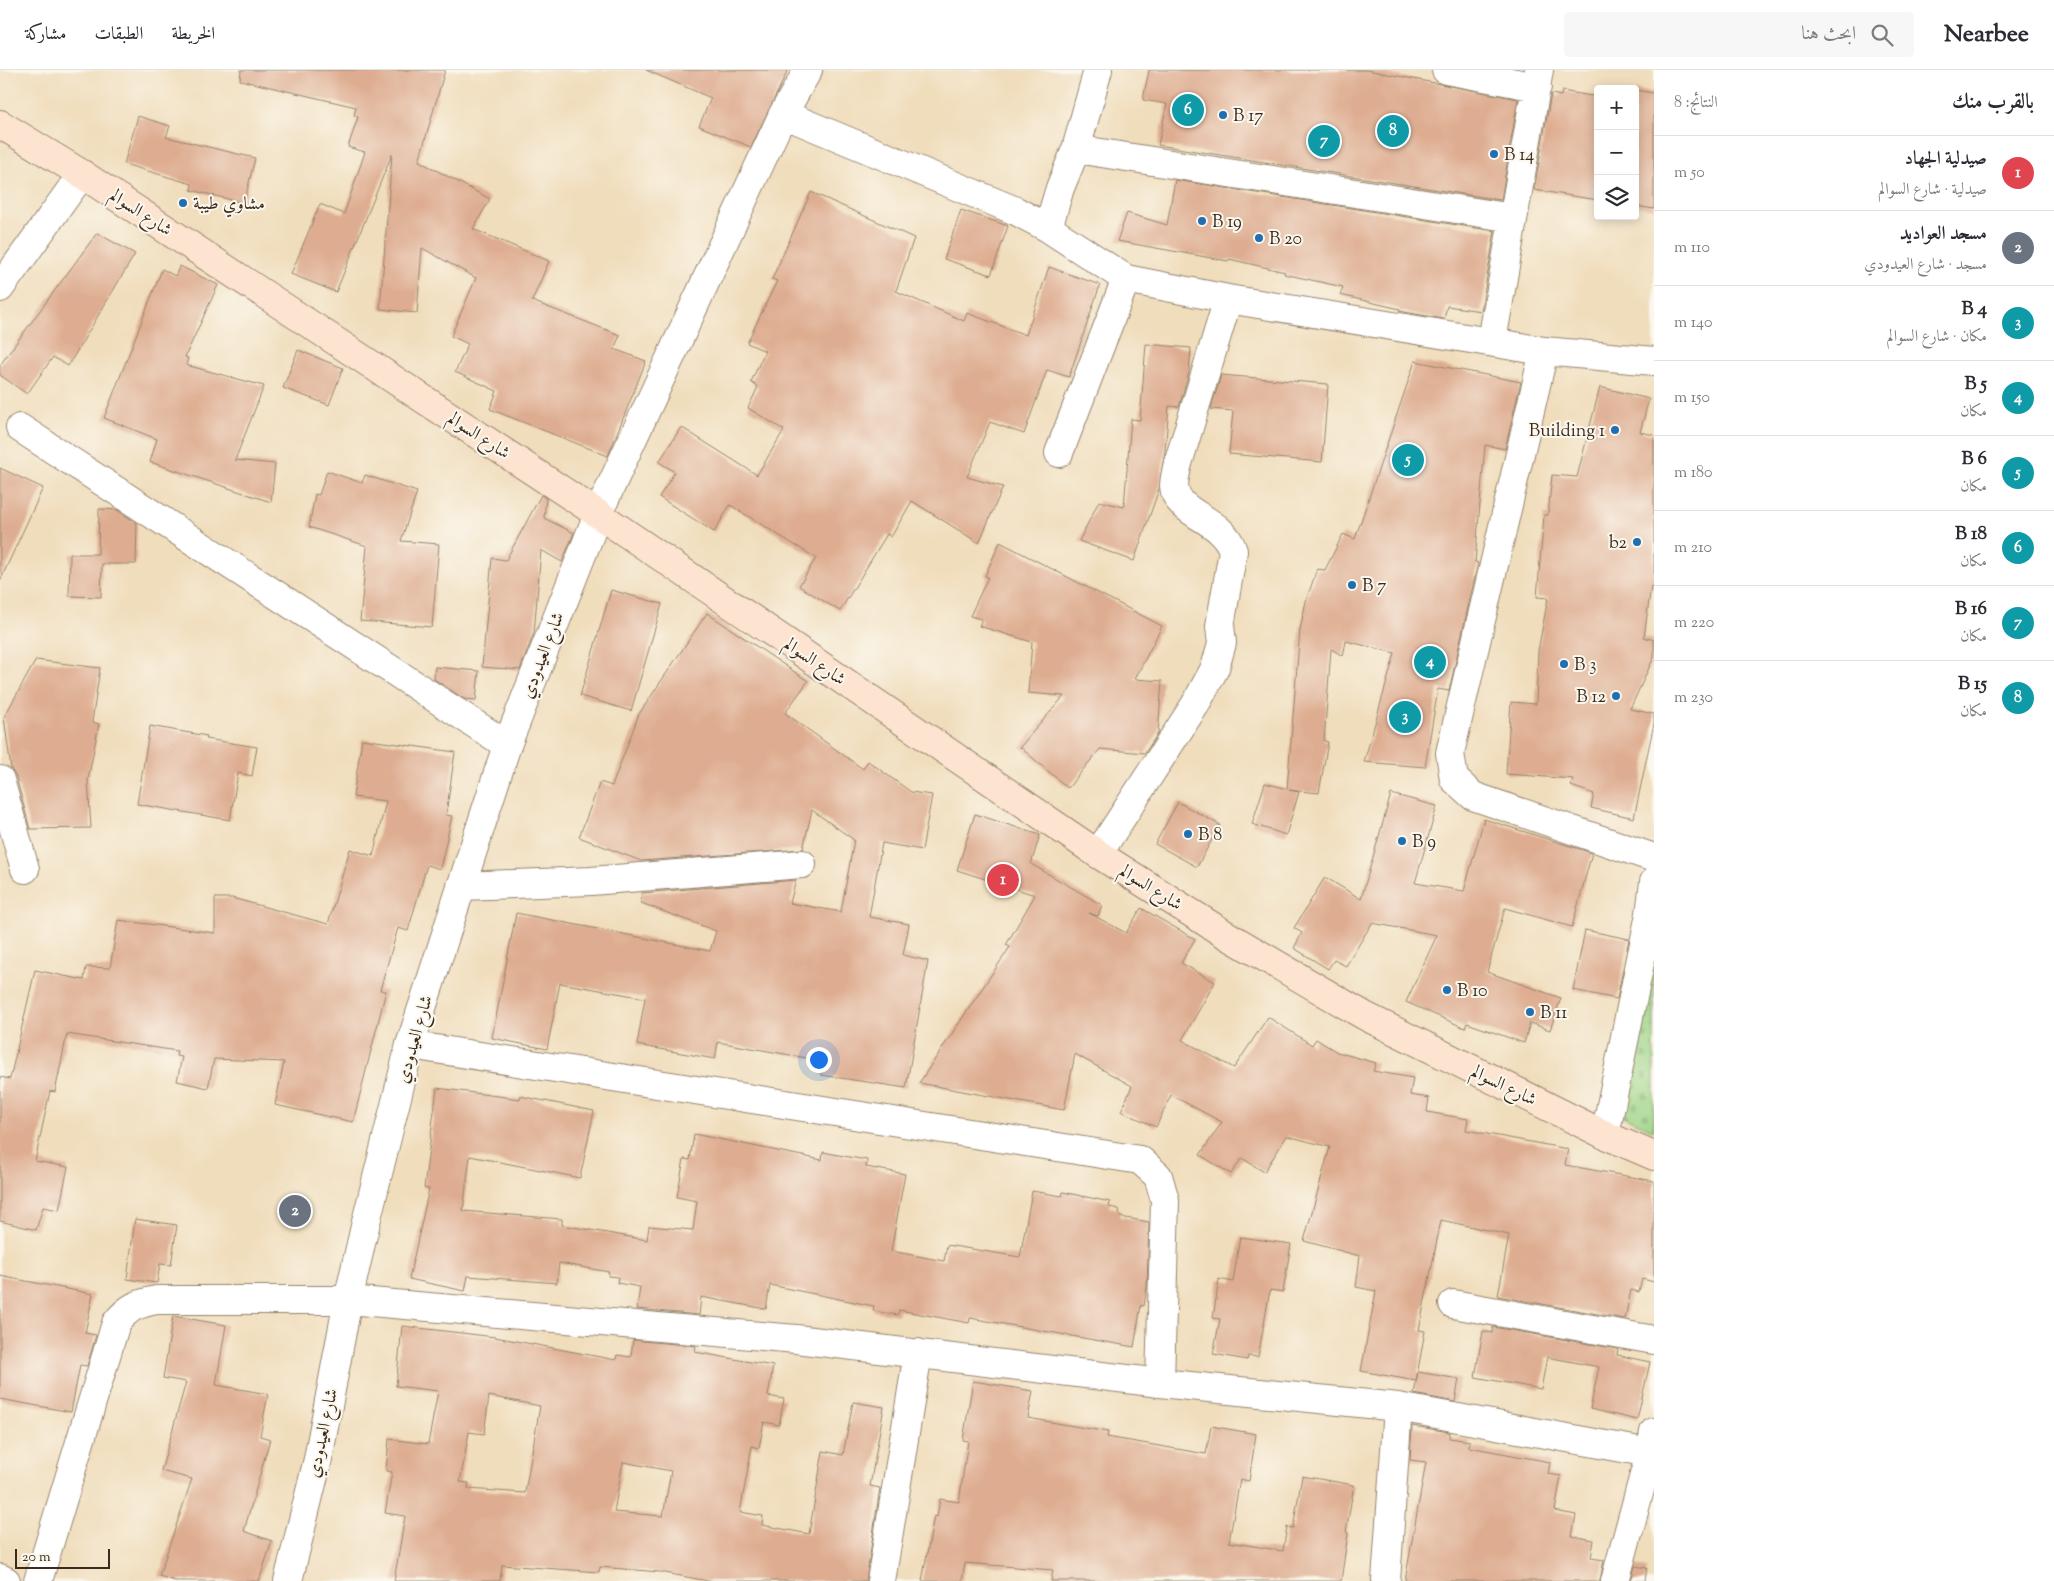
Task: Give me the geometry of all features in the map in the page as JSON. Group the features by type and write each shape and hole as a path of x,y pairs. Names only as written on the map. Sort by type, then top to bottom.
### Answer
{"main road":[{"name":"شارع السوالم","path":"0,124 82,174 598,514 1098,854 1223,933 1365,1016 1605,1135 1654,1156"}],"street":[{"name":"شارع العيدودي","path":"288,1581 318,1459 348,1300 410,1045 507,745 598,514 783,114 808,70"},
{"path":"1048,228 1060,188 1076,149 1098,70"},
{"path":"1446,70 1538,78 1492,341"},
{"path":"783,114 1016,211 1048,228 1126,279 1228,299 1544,351 1654,361"},
{"path":"1076,149 1513,218"},
{"path":"0,288 82,174"},
{"path":"1059,453 1126,279"},
{"path":"1098,854 1195,705 1215,668 1222,643 1220,626 1232,565 1231,545 1221,530 1178,501 1174,486 1177,467 1228,299"},
{"path":"1544,351 1450,753 1454,779 1473,796 1654,858"},
{"path":"20,428 507,745"},
{"path":"0,780 25,868"},
{"path":"461,886 591,881 802,864"},
{"path":"1605,1135 1650,914 1654,882"},
{"path":"410,1045 1140,1160 1158,1176 1165,1200 1160,1383"},
{"path":"38,1581 116,1323 126,1310 139,1304 157,1300 348,1300 796,1339 1160,1383 1398,1408 1652,1443 1616,1581"},
{"path":"1454,1304 1654,1340"},
{"path":"881,1581 918,1354"},
{"path":"1386,1581 1398,1408"},
{"path":"0,1578 6,1581"}],"green space":[{"path":"1654,944 1654,1131 1624,1116"}],"building":[{"path":"241,70 445,70 419,161 490,199 473,229 549,261 532,301 620,335 614,349 646,361 608,456 490,409 497,391 455,372 468,344 451,336 476,278 422,248 417,313 380,309 392,154 336,292 291,274 320,204 344,214 365,152 348,147 358,117 354,116 356,107 240,80"},
{"path":"646,70 788,70 751,147 699,126 711,98"},
{"path":"1149,70 1367,70 1518,99 1501,200 1158,145 1167,104 1143,100"},
{"path":"1562,91 1594,96 1594,199 1534,190 1551,94 1561,96"},
{"path":"1639,91 1654,93 1654,209 1639,207"},
{"path":"138,116 170,126 166,137 255,158 244,203 191,190 192,184 124,164"},
{"path":"1175,180 1495,231 1481,311 1447,306 1444,319 1399,311 1400,309 1340,295 1343,287 1284,274 1285,272 1229,259 1228,261 1117,241 1127,213 1167,225"},
{"path":"811,192 914,238 896,291 964,321 967,313 1026,335 1049,267 1100,285 1069,377 1047,370 1024,434 990,422 967,477 1003,487 979,543 912,501 891,537 887,534 840,611 799,586 816,558 730,505 714,532 659,497 675,472 659,462 681,427 757,475 784,430 748,408 758,387 751,382 765,351 747,343 777,281 772,279"},
{"path":"961,210 1008,226 991,275 944,259"},
{"path":"97,233 135,254 68,366 53,357 27,394 0,375 0,365"},
{"path":"180,266 218,285 185,357 188,358 186,365 264,386 235,460 275,464 271,502 150,462 157,439 104,418 162,269 175,276"},
{"path":"1146,344 1191,348 1189,372 1179,407 1169,406 1159,489 1134,561 1079,541 1099,501 1124,507 1131,419 1140,420"},
{"path":"298,350 343,368 329,405 283,388"},
{"path":"1415,361 1521,382 1505,449 1485,445 1475,562 1478,563 1449,691 1438,689 1425,767 1364,762 1395,653 1346,641 1343,656 1331,649 1324,741 1328,742 1319,793 1289,790 1299,792 1286,835 1252,824 1265,783 1287,789 1300,630 1306,601 1317,569 1325,570 1343,534 1355,539"},
{"path":"1221,375 1328,384 1322,462 1229,454 1233,411 1211,409"},
{"path":"1600,387 1649,399 1640,432 1654,435 1654,587 1651,586 1644,637 1654,640 1654,657 1630,709 1654,714 1654,723 1634,818 1591,808 1594,794 1571,786 1573,779 1506,774 1511,702 1536,704 1538,651 1548,598 1537,597 1544,515 1548,515 1552,475 1577,477"},
{"path":"0,468 43,488 0,581"},
{"path":"327,471 362,483 365,475 417,492 401,541 439,544 432,627 360,621 367,546 309,527 315,494 319,495"},
{"path":"541,495 546,498 544,518 574,533 562,562 541,550 534,633 520,670 482,667 492,558 506,560"},
{"path":"99,509 117,510 137,523 136,564 102,564 101,597 69,596 70,554 98,554"},
{"path":"1000,542 1162,626 1135,679 1162,681 1158,733 1145,753 1100,749 1068,788 1020,747 1064,696 1028,693 1032,642 979,626 982,619 970,616 988,577 985,576"},
{"path":"611,590 662,604 631,711 580,696"},
{"path":"707,613 808,681 785,713 863,769 868,761 911,792 932,795 922,850 882,843 869,917 909,924 903,955 928,961 906,1088 821,1075 823,1061 718,1042 715,1059 637,1045 645,998 560,983 547,1049 492,1038 516,913 710,951 716,931 641,903 642,893 796,880 790,903 841,912 854,840 812,810 803,849 641,861 579,837 600,782 612,786 639,714"},
{"path":"36,660 100,668 92,722 99,724 88,780 91,828 30,829 16,777 11,769 4,717"},
{"path":"435,667 479,671 476,700 464,699 434,679"},
{"path":"150,726 207,736 206,739 257,747 252,776 238,773 230,820 137,804"},
{"path":"362,739 455,752 446,815 452,816 440,869 427,865 408,931 398,928 380,990 386,991 353,1122 275,1105 284,1062 214,1059 208,1088 177,1081 182,1057 176,1056 177,1051 67,1034 55,1092 50,1091 35,1161 68,1167 59,1210 43,1207 36,1230 0,1221 0,1077 10,1079 35,970 84,980 86,967 110,968 118,920 215,933 215,898 232,898 328,924 350,849 373,856 386,801 353,797"},
{"path":"1391,794 1437,806 1415,883 1464,891 1484,819 1592,853 1572,927 1505,908 1487,972 1561,998 1550,1030 1530,1023 1524,1043 1467,1023 1465,1028 1406,1002 1437,935 1372,923 1346,966 1334,960 1328,969 1294,948 1302,933 1294,928 1325,877 1361,899"},
{"name":"B 8","path":"1178,802 1220,825 1197,867 1155,844"},
{"path":"975,814 1040,835 1031,864 1102,905 1098,916 1089,913 1126,933 1141,908 1195,939 1181,963 1215,982 1182,1040 1234,1068 1268,1017 1312,1045 1316,1039 1337,1052 1376,1063 1373,1071 1413,1078 1410,1095 1429,1098 1427,1112 1468,1119 1466,1130 1568,1149 1565,1165 1654,1181 1654,1282 1642,1279 1639,1292 1631,1290 1625,1319 1498,1296 1509,1235 1441,1220 1419,1330 1425,1331 1416,1381 1361,1371 1376,1291 1356,1287 1360,1256 1304,1241 1330,1147 1287,1136 1264,1172 1242,1158 1231,1174 1200,1155 1222,1122 1171,1095 1156,1127 1121,1111 1132,1086 1075,1054 1064,1110 919,1083 1010,947 1006,945 1035,895 957,870"},
{"path":"1585,930 1629,939 1617,999 1573,990"},
{"path":"437,1088 520,1099 520,1096 594,1111 580,1178 470,1156 463,1211 562,1219 562,1225 647,1240 649,1226 693,1230 697,1201 677,1197 684,1159 690,1160 694,1134 822,1160 823,1152 867,1160 866,1167 905,1174 891,1251 944,1261 947,1245 1020,1257 1032,1191 1062,1196 1063,1192 1110,1202 1109,1207 1119,1209 1120,1217 1149,1222 1147,1287 1144,1306 1141,1305 1134,1347 970,1318 969,1323 899,1310 898,1315 873,1311 874,1306 770,1285 766,1309 701,1297 699,1315 637,1309 640,1287 617,1283 618,1277 608,1276 609,1272 559,1263 557,1283 468,1276 465,1291 409,1279 429,1189 424,1188"},
{"path":"135,1219 177,1225 171,1265 160,1264 157,1283 127,1279"},
{"path":"1240,1237 1291,1244 1283,1292 1270,1290 1258,1357 1248,1356 1247,1360 1213,1354 1220,1319 1213,1318 1219,1279 1233,1282"},
{"path":"0,1276 93,1294 85,1333 96,1335 87,1366 80,1365 71,1412 0,1399"},
{"path":"173,1316 226,1325 216,1385 268,1394 260,1436 270,1439 244,1531 272,1541 259,1581 175,1581 159,1576 192,1479 161,1471 186,1382 163,1378"},
{"path":"402,1326 495,1337 616,1360 617,1355 631,1357 633,1340 696,1346 695,1352 773,1366 768,1396 784,1399 779,1425 764,1422 759,1448 752,1446 740,1512 763,1516 762,1525 809,1534 823,1451 843,1455 853,1402 884,1407 870,1486 880,1488 866,1581 708,1581 660,1572 600,1567 599,1572 502,1565 500,1581 394,1581 405,1516 385,1513 392,1472 386,1471 389,1439 428,1444 438,1391 396,1386","holes":["489,1396 540,1406 525,1493 468,1489 469,1483 460,1482 469,1432 484,1434","623,1462 671,1471 663,1516 614,1512"]},
{"path":"1493,1327 1618,1349 1617,1355 1650,1362 1637,1420 1590,1409 1599,1367 1547,1357 1541,1389 1475,1377 1483,1331 1492,1333"},
{"path":"1418,1372 1459,1379 1455,1402 1414,1394"},
{"path":"973,1381 1033,1391 1028,1418 1108,1432 1107,1437 1206,1454 1211,1426 1256,1434 1249,1481 1240,1479 1229,1542 1283,1551 1287,1527 1293,1528 1302,1476 1354,1485 1346,1532 1348,1533 1341,1581 1051,1581 1053,1570 965,1563 962,1581 922,1581 934,1516 937,1517 940,1499 959,1502 968,1441 963,1440"},
{"path":"1412,1426 1450,1432 1449,1438 1470,1441 1469,1447 1550,1462 1548,1474 1561,1476 1555,1511 1576,1515 1572,1536 1594,1540 1591,1558 1604,1560 1600,1581 1405,1581 1426,1462 1410,1460"},
{"path":"1635,1566 1647,1568 1645,1581 1631,1581"}],"place":[{"name":"B 18","path":"1188,110"},
{"name":"B 17","path":"1223,115"},
{"name":"B 15","path":"1393,131"},
{"name":"B 16","path":"1324,141"},
{"name":"B 14","path":"1494,154"},
{"name":"مشاوي طيبة","path":"183,203"},
{"name":"B 19","path":"1202,221"},
{"name":"B 20","path":"1259,238"},
{"name":"Building 1","path":"1615,430"},
{"name":"B 6","path":"1408,460"},
{"name":"b2","path":"1637,542"},
{"name":"B 7","path":"1352,585"},
{"name":"B 5","path":"1430,662"},
{"name":"B 3","path":"1564,664"},
{"name":"B 12","path":"1616,696"},
{"name":"B 4","path":"1405,717"},
{"name":"B 8","path":"1188,834"},
{"name":"B 9","path":"1402,841"},
{"name":"صيدلية الجهاد","path":"1003,880"},
{"name":"B 10","path":"1447,990"},
{"name":"B 11","path":"1530,1012"},
{"name":"مسجد العواديد","path":"295,1211"}]}
